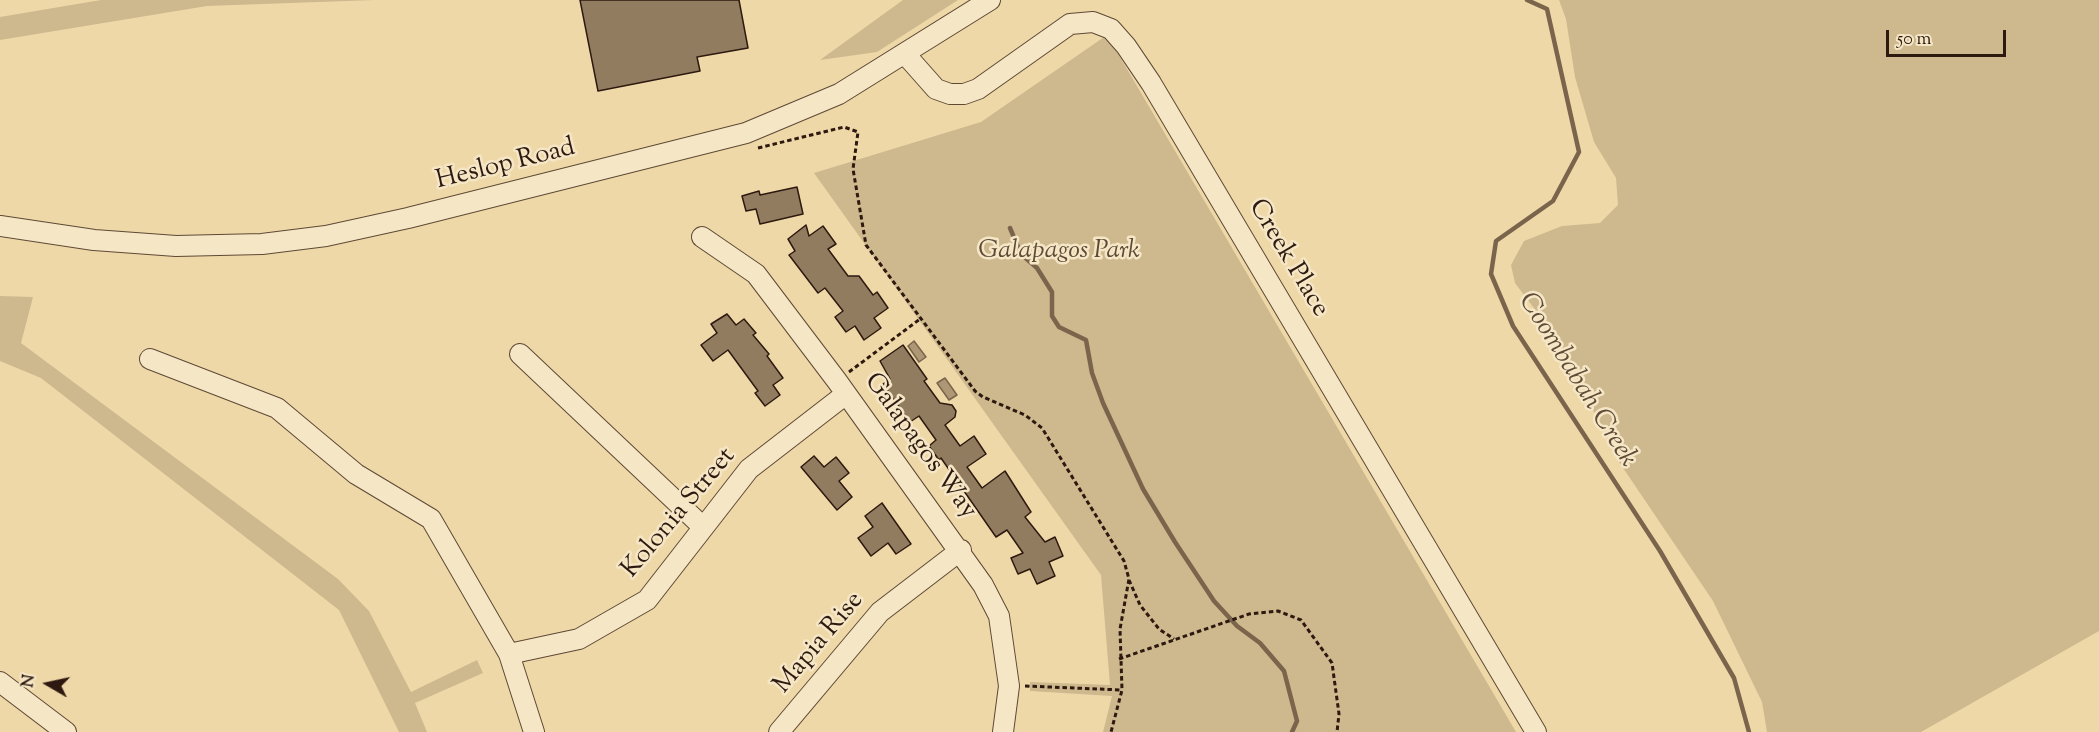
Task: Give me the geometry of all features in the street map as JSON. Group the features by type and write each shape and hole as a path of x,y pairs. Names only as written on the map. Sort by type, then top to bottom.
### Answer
{"street":[{"name":"Heslop Road","path":"0,226 94,240 176,246 262,244 326,236 568,180 746,133 839,94 990,0"},
{"name":"Creek Place","path":"905,54 936,89 950,94 964,94 978,89 1070,24 1093,22 1111,29 1151,82 1536,732"},
{"name":"Galapagos Way","path":"702,237 756,274 961,550 983,585 999,616 1009,686 1003,732"},
{"path":"520,354 703,527"},
{"path":"150,359 277,408 356,474 431,519 509,654 534,732"},
{"name":"Kolonia Street","path":"509,654 579,639 647,600 749,469 842,387"},
{"name":"Mapia Rise","path":"779,732 880,612 961,550"},
{"path":"0,682 66,732"}],"path":[{"path":"746,133 754,149 844,127 858,132 853,169 866,245 920,319 983,398 1025,415 1041,428 1124,561 1140,605 1159,629 1174,639"},
{"path":"842,387 920,319"},
{"path":"1111,732 1122,690 1119,659 1120,628 1129,579"},
{"path":"1119,659 1249,614 1278,611 1301,620 1332,663 1339,714 1337,732"},
{"path":"1009,686 1122,690"}],"green space":[{"path":"101,0 375,0 207,6 0,40 0,17"},
{"path":"903,0 958,0 877,52 820,60"},
{"path":"1559,0 2099,0 2099,631 1921,732 1767,732 1762,702 1713,601 1619,462 1558,340 1515,283 1511,265 1524,241 1562,226 1600,223 1618,205 1616,178 1594,142 1575,77 1566,19"},
{"name":"Galapagos Park","path":"1107,35 1516,732 1103,732 1112,696 1030,691 1030,682 1110,685 1101,575 814,173 981,122"},
{"path":"0,296 33,297 21,343 338,579 369,611 411,692 477,660 483,673 415,703 427,732 399,732 339,610 41,378 0,361"}],"shaded area":[{"path":"914,341 926,357 919,362 908,346"},
{"path":"945,378 957,395 949,400 937,383"}],"building":[{"path":"580,0 739,0 748,48 697,57 700,71 598,91"},
{"path":"797,187 803,214 760,224 756,209 746,211 742,196 759,191 760,195"},
{"path":"806,225 809,236 823,226 836,244 828,249 848,276 859,276 873,295 877,292 888,308 874,318 881,328 864,340 855,326 846,332 835,317 843,311 825,288 818,293 789,255 795,251 788,239"},
{"path":"727,314 736,325 744,319 756,333 753,335 769,354 767,356 783,378 773,385 780,395 765,406 755,393 758,391 728,350 713,361 701,345 717,333 711,324"},
{"path":"903,345 927,379 924,381 940,403 952,405 956,411 955,417 945,425 960,446 974,436 986,454 967,467 982,488 1005,471 1031,512 1025,517 1045,542 1055,537 1063,556 1049,562 1055,576 1037,584 1030,569 1018,574 1011,558 1023,553 1007,530 996,537 941,458 939,460 929,446 936,440 919,416 910,422 883,384 890,379 880,361"},
{"path":"814,456 824,467 836,457 849,473 839,481 852,497 837,510 801,467"},
{"path":"882,503 911,544 896,554 888,543 871,556 858,538 873,527 865,516"}],"waterway":[{"name":"Coombabah Creek","path":"1527,0 1547,9 1579,152 1553,201 1496,241 1491,274 1513,326 1660,551 1734,678 1749,732"},
{"path":"1010,228 1021,254 1037,268 1052,292 1052,316 1059,327 1086,340 1092,373 1103,403 1143,489 1175,542 1214,601 1237,626 1260,643 1284,671 1297,721 1292,732"}]}
